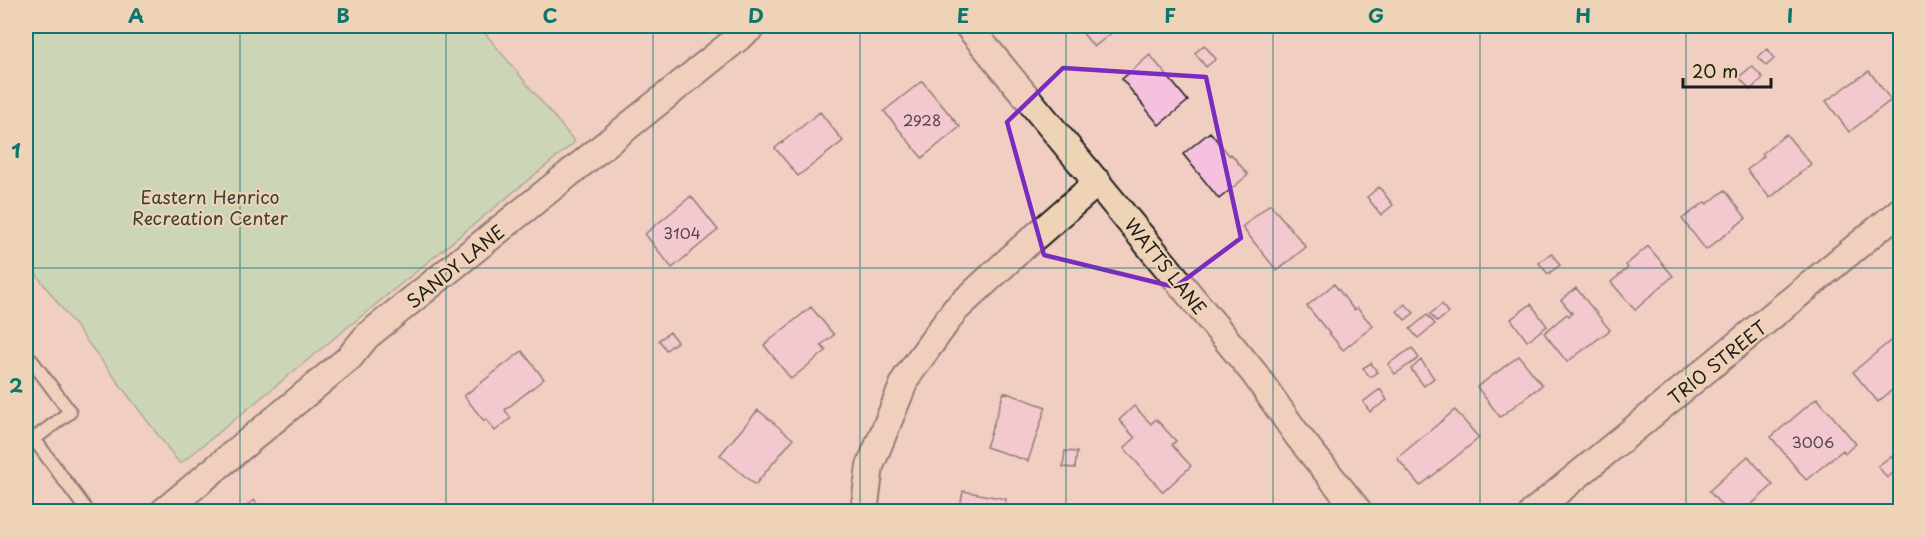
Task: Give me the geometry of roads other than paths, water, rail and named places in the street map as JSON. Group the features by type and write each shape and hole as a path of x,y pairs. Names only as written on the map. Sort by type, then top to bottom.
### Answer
{"street":[{"name":"SANDY LANE","path":"163,512 349,358 367,336 753,26"},
{"name":"WATTS LANE","path":"968,26 1254,373 1298,436 1359,512"},
{"path":"864,512 870,466 906,378 955,310 1098,182"},
{"name":"TRIO STREET","path":"1533,512 1900,211"}],"lane":[{"path":"26,353 70,412 30,442 88,512"}],"park label":[{"name":"Eastern Henrico Recreation Center","path":"210,206"}]}
